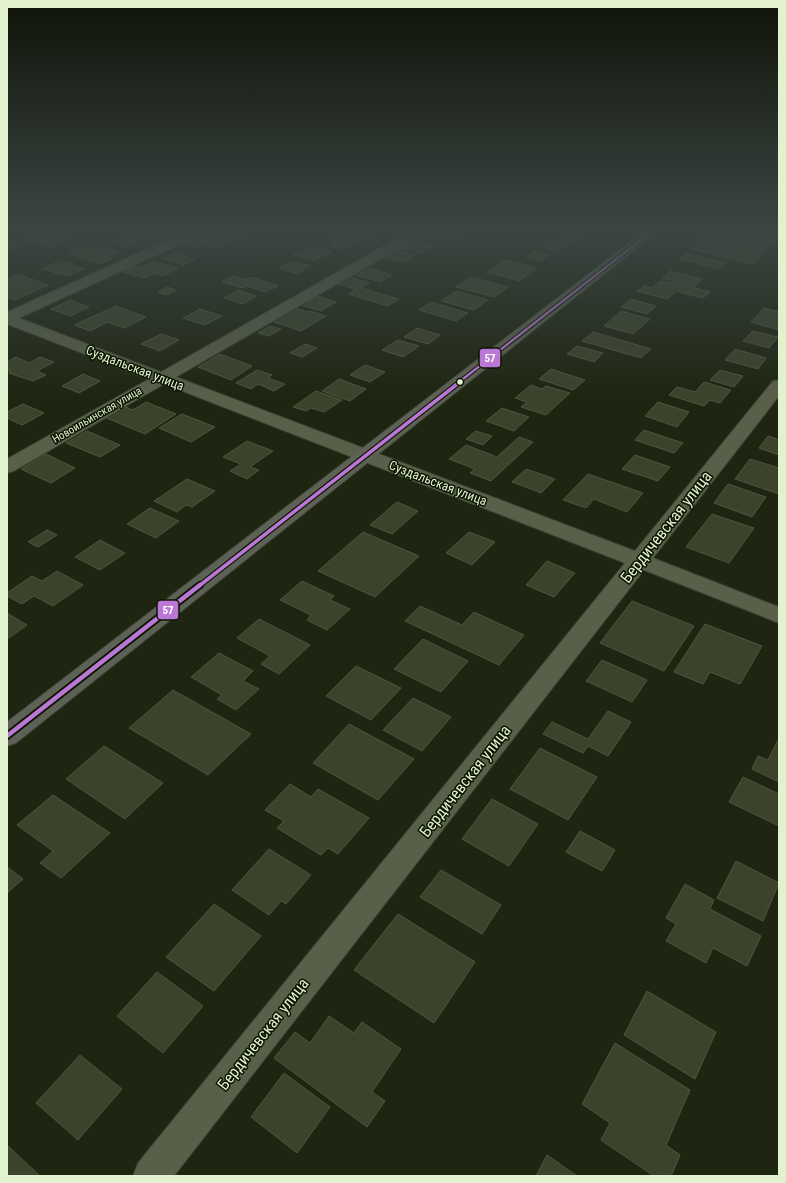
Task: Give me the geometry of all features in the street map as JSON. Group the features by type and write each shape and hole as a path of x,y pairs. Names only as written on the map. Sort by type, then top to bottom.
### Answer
{"main road":[{"path":"7,736 580,287"}],"street":[{"path":"7,319 76,287"},
{"name":"Новоильинская улица","path":"7,467 320,287"},
{"name":"Суздальская улица","path":"7,319 366,454 779,616"},
{"name":"Бердичевская улица","path":"151,1176 779,385"}],"building":[{"path":"7,287 43,287 15,300 7,297"},
{"path":"167,287 176,290 167,295 158,292"},
{"path":"250,287 275,287 265,292"},
{"path":"350,287 362,287 361,288 399,299 388,306 348,294 356,289"},
{"path":"457,287 508,287 494,297"},
{"path":"642,287 692,287 710,292 703,298 676,291 667,299 637,291"},
{"path":"238,290 256,296 243,304 224,298"},
{"path":"456,291 488,300 473,310 441,301"},
{"path":"317,296 336,302 321,311 301,305"},
{"path":"631,299 656,306 647,314 621,307"},
{"path":"70,300 89,307 70,316 51,309"},
{"path":"431,302 468,313 456,321 419,310"},
{"path":"116,306 146,317 124,328 107,322 90,331 74,325"},
{"path":"295,308 326,316 301,331 268,320"},
{"path":"764,308 779,312 779,330 751,322"},
{"path":"200,309 222,316 205,325 183,318"},
{"path":"621,311 650,319 633,334 604,326"},
{"path":"270,326 281,329 269,336 258,333"},
{"path":"417,328 440,335 428,344 404,337"},
{"path":"753,331 778,337 769,348 743,341"},
{"path":"593,332 651,349 641,358 582,341"},
{"path":"161,334 179,340 160,351 141,344"},
{"path":"398,340 419,346 403,357 382,350"},
{"path":"305,344 317,348 302,357 290,353"},
{"path":"577,346 603,353 594,362 567,354"},
{"path":"735,349 766,358 758,369 725,360"},
{"path":"220,354 252,366 231,380 198,367"},
{"path":"16,357 29,363 40,357 54,362 37,371 46,375 33,381 9,373 11,372 7,370 7,362"},
{"path":"365,365 385,372 370,382 350,375"},
{"path":"551,369 585,380 573,390 539,379"},
{"path":"257,370 272,375 268,378 285,384 274,391 258,384 251,389 236,383"},
{"path":"720,370 743,376 734,387 710,380"},
{"path":"83,374 100,381 79,393 62,386"},
{"path":"339,379 366,389 350,401 322,391"},
{"path":"704,382 731,390 720,403 710,400 704,406 669,395 677,387 695,392"},
{"path":"531,385 542,389 546,386 570,393 546,415 521,407 527,402 515,398"},
{"path":"316,391 342,400 324,412 311,408 306,411 293,407"},
{"path":"146,402 176,414 145,434 104,417 123,406 133,410"},
{"path":"658,402 689,412 677,427 645,416"},
{"path":"23,404 44,413 22,425 7,418 7,412"},
{"path":"502,408 529,417 514,431 486,421"},
{"path":"182,414 215,427 191,442 159,428"},
{"path":"644,430 683,443 674,453 635,440"},
{"path":"87,431 120,445 100,457 66,443"},
{"path":"476,431 492,436 483,445 466,439"},
{"path":"768,436 779,440 779,455 759,448"},
{"path":"519,437 533,442 491,481 470,473 475,469 449,459 466,445 497,457"},
{"path":"247,441 273,451 250,467 259,470 247,479 230,471 241,464 223,457"},
{"path":"46,454 75,468 51,483 21,469"},
{"path":"635,455 670,467 658,481 622,469"},
{"path":"750,459 779,468 779,494 735,479"},
{"path":"526,469 555,479 541,493 512,482"},
{"path":"588,474 643,493 627,512 594,499 586,508 563,500"},
{"path":"187,479 215,491 192,507 186,505 177,512 154,501"},
{"path":"728,484 766,497 752,517 714,503"},
{"path":"397,502 418,511 392,534 370,525"},
{"path":"150,508 179,521 156,538 127,524"},
{"path":"712,514 754,528 729,563 686,547"},
{"path":"47,530 57,535 38,547 28,542"},
{"path":"363,532 419,556 375,597 318,571"},
{"path":"469,532 495,542 472,565 446,553"},
{"path":"100,540 125,553 100,570 75,557"},
{"path":"547,561 575,573 554,597 526,585"},
{"path":"57,571 83,585 53,606 34,596 22,604 7,596 7,593 32,576 42,581"},
{"path":"302,581 334,596 330,600 350,609 327,630 307,620 311,615 280,600"},
{"path":"632,601 694,626 664,671 600,643"},
{"path":"420,606 462,625 474,612 524,635 499,665 405,621"},
{"path":"7,613 27,625 7,639"},
{"path":"259,619 310,645 279,674 261,664 270,656 237,638"},
{"path":"705,624 762,646 740,684 710,672 703,684 674,672"},
{"path":"423,639 468,661 441,692 394,669"},
{"path":"219,653 253,671 243,681 259,689 236,710 217,699 222,695 191,677"},
{"path":"602,660 647,680 632,702 586,681"},
{"path":"356,666 401,688 371,720 326,696"},
{"path":"173,690 251,734 208,775 129,728"},
{"path":"413,698 451,717 422,751 383,730"},
{"path":"608,711 631,722 608,756 588,746 583,753 543,734 552,722 588,739"},
{"path":"349,724 414,759 378,800 313,763"},
{"path":"778,740 779,782 752,769 758,756 768,760"},
{"path":"104,746 163,783 125,819 66,779"},
{"path":"540,748 597,777 568,820 510,789"},
{"path":"743,777 779,794 779,826 729,802"},
{"path":"290,784 311,797 318,789 369,818 338,854 328,848 321,855 277,828 284,821 265,810"},
{"path":"53,795 110,833 61,878 40,863 53,851 17,825"},
{"path":"492,799 538,824 509,866 462,839"},
{"path":"580,831 615,850 602,871 566,852"},
{"path":"269,849 311,875 286,904 281,901 269,915 232,890"},
{"path":"736,861 779,883 763,921 717,898"},
{"path":"7,867 23,879 7,893"},
{"path":"441,870 501,905 482,934 420,897"},
{"path":"685,884 714,900 710,909 761,936 747,966 713,948 706,963 666,941 676,924 666,918"},
{"path":"214,904 261,936 214,991 166,957"},
{"path":"398,914 475,962 434,1023 354,970"},
{"path":"157,972 203,1006 163,1053 117,1016"},
{"path":"647,991 716,1032 695,1079 624,1035"},
{"path":"329,1016 354,1033 362,1022 401,1049 372,1092 385,1101 367,1127 274,1058 295,1032 310,1043"},
{"path":"615,1043 690,1090 666,1145 680,1155 671,1176 654,1176 601,1140 610,1123 582,1104"},
{"path":"80,1055 122,1089 78,1140 36,1103"},
{"path":"284,1073 330,1107 297,1153 251,1117"},
{"path":"7,1145 40,1176 7,1176"},
{"path":"547,1155 577,1176 536,1176"}],"transit line":[{"name":"57","path":"7,736 580,287"}]}
